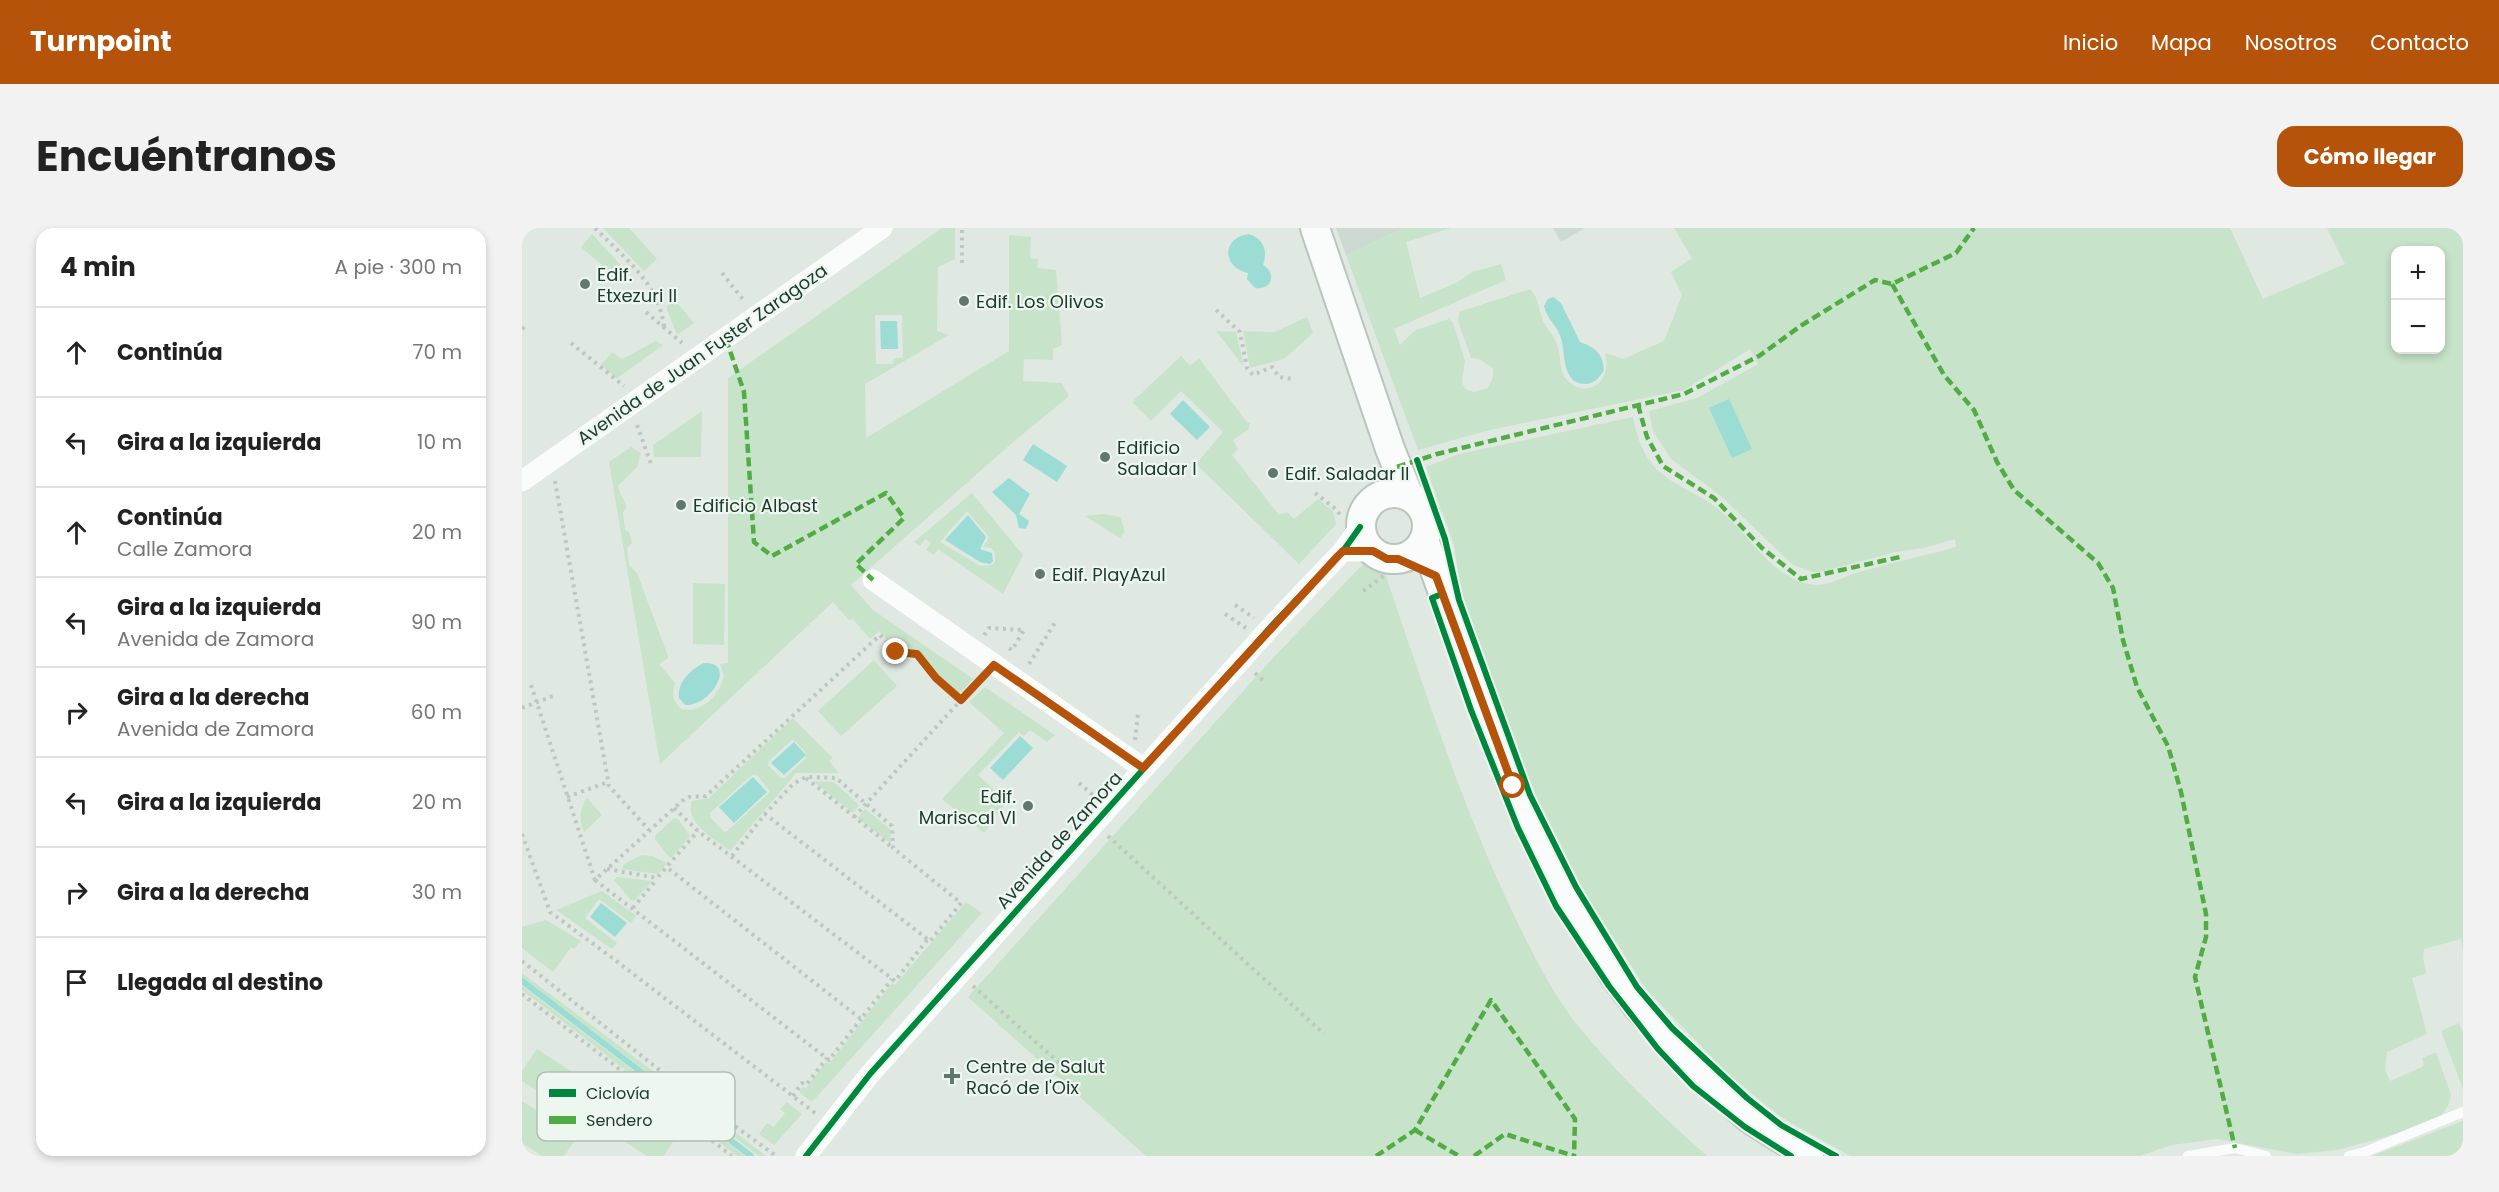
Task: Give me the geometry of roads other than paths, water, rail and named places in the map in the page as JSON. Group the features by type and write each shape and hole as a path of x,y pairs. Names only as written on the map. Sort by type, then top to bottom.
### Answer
{"street":[{"name":"Avenida de Juan Fuster Zaragoza","path":"522,481 882,228"},
{"path":"1315,228 1393,458 1409,496"},
{"path":"1379,496 1393,458"},
{"path":"1395,492 1409,496 1423,508 1427,519 1424,540 1409,556 1370,547 1362,516 1367,506 1379,496 1395,492"},
{"path":"1424,540 1513,786 1569,901 1614,975 1692,1067 1749,1118 1809,1156"},
{"path":"1370,547 1436,576"},
{"name":"Avenida de Zamora","path":"806,1156 870,1074 1277,620 1370,547"},
{"name":"Avenida de Zamora","path":"873,580 1143,768"}],"lane":[{"path":"2349,1156 2365,1152 2463,1112"},
{"path":"2188,1156 2235,1148 2266,1156"}],"water":[{"path":"1249,234 1264,246 1263,265 1270,272 1271,277 1271,281 1265,287 1255,288 1247,279 1248,273 1239,270 1229,259 1228,252 1234,241 1240,236"},
{"path":"1553,297 1561,303 1580,342 1590,346 1600,355 1604,370 1592,383 1584,384 1574,381 1567,370 1561,337 1544,306 1548,299"},
{"path":"880,321 897,321 898,349 881,349"},
{"path":"1729,399 1752,449 1732,458 1709,408"},
{"path":"1183,400 1210,427 1197,440 1170,414"},
{"path":"1033,444 1067,466 1057,482 1023,460"},
{"path":"1009,478 1030,494 1019,514 1029,521 1026,529 1019,528 1016,515 992,492"},
{"path":"968,515 986,537 980,549 992,553 993,561 990,564 980,562 945,540"},
{"path":"704,663 714,665 719,669 720,676 717,684 703,699 694,704 685,705 679,698 682,682 689,673"},
{"path":"1020,736 1033,748 1003,780 990,768"},
{"path":"794,742 806,755 784,775 771,763"},
{"path":"753,777 767,792 734,823 719,807"},
{"path":"601,903 627,923 615,937 590,917"}],"waterway":[{"path":"522,981 641,1072"},
{"path":"731,1141 751,1156"}],"place":[{"name":"Edif. Etxezuri II","path":"585,284"},
{"name":"Edif. Los Olivos","path":"964,301"},
{"name":"Edificio Saladar I","path":"1105,457"},
{"name":"Edif. Saladar II","path":"1273,473"},
{"name":"Edificio Albast","path":"681,505"},
{"name":"Edif. PlayAzul","path":"1040,574"},
{"name":"Edif. Mariscal VI","path":"1028,806"},
{"name":"Centre de Salut Racó de l'Oix","path":"952,1076"}]}
